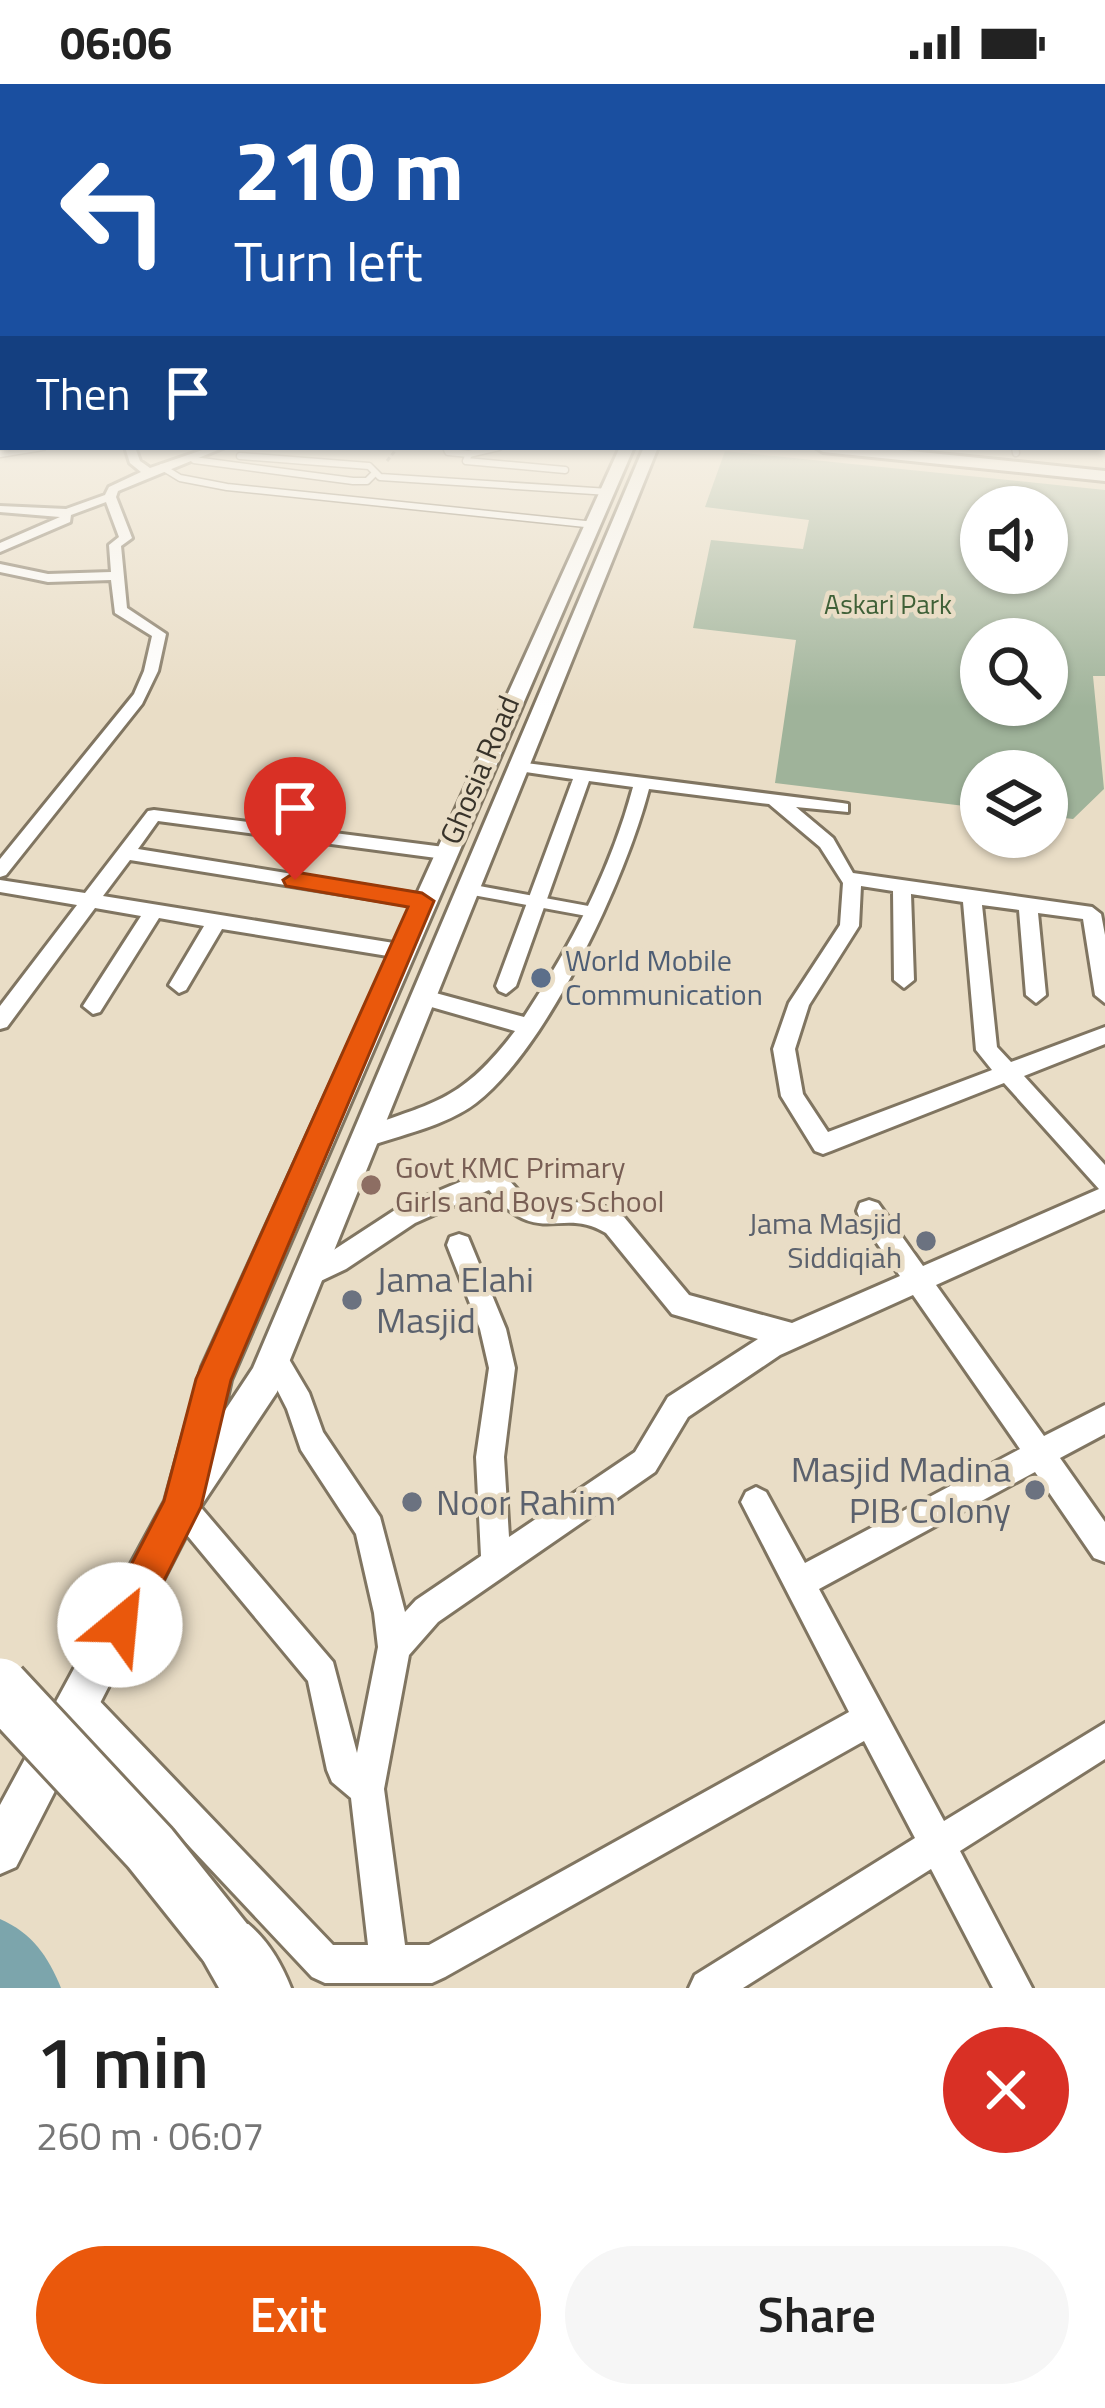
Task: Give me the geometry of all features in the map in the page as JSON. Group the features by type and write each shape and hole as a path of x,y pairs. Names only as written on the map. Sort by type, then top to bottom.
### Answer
{"highway":[{"path":"0,1687 150,1848 259,1988"}],"main road":[{"path":"0,1851 182,1507 214,1379 422,901 593,529"},
{"name":"Ghosia Road","path":"182,1507 265,1380 617,529"},
{"path":"479,774 515,773"}],"street":[{"path":"0,548 44,529"},
{"path":"0,872 118,722 138,706 159,634 120,610 116,545 126,538 122,529"},
{"path":"0,569 48,578 116,576"},
{"path":"515,773 584,775 842,808"},
{"path":"506,986 584,775"},
{"path":"364,1138 467,1097 530,1027 635,824 643,782"},
{"path":"773,799 821,835 842,862 847,878 1092,914 1105,995"},
{"path":"0,1021 154,815 444,853"},
{"path":"124,853 422,901"},
{"path":"852,878 849,926 799,1003 784,1049 792,1096 823,1144 1105,1036"},
{"path":"0,886 400,951"},
{"path":"902,886 904,980"},
{"path":"972,897 987,1049 1105,1181"},
{"path":"1028,905 1036,995"},
{"path":"93,1006 154,911"},
{"path":"179,985 217,921"},
{"path":"421,997 530,1027"},
{"path":"308,1274 337,1266 379,1232 427,1205 493,1178 516,1205 536,1214 596,1213 615,1225 681,1305 792,1336"},
{"path":"394,1647 427,1611 645,1462 678,1407 792,1336 1105,1198"},
{"path":"869,1211 1105,1547"},
{"path":"459,1245 493,1329 502,1368 490,1457 496,1562"},
{"path":"274,1358 299,1403 311,1439 369,1528 394,1647 367,1789 389,1964"},
{"path":"798,1583 1105,1419"},
{"path":"756,1502 1013,1988"},
{"path":"182,1507 322,1673 344,1770 367,1789"},
{"path":"74,1715 325,1964 431,1964 870,1719"},
{"path":"708,1988 1105,1740"}],"lane":[{"path":"465,889 593,912"}],"green space":[{"name":"Askari Park","path":"807,529 960,529 960,594 1068,594 1068,529 1105,529 1105,676 1093,676 1104,789 1073,819 1068,818 1068,750 960,750 960,805 775,783 796,640 693,628 711,540 803,549"}],"waterway":[{"path":"0,1954 26,1988"}],"place":[{"name":"World Mobile Communication","path":"541,978"},
{"name":"Govt KMC Primary Girls and Boys School","path":"371,1185"},
{"name":"Jama Masjid Siddiqiah","path":"926,1241"},
{"name":"Jama Elahi Masjid","path":"352,1300"},
{"name":"Masjid Madina PIB Colony","path":"1035,1490"},
{"name":"Noor Rahim","path":"412,1502"}],"route":[{"path":"120,1625 182,1507 214,1379 422,901 295,880"}]}
